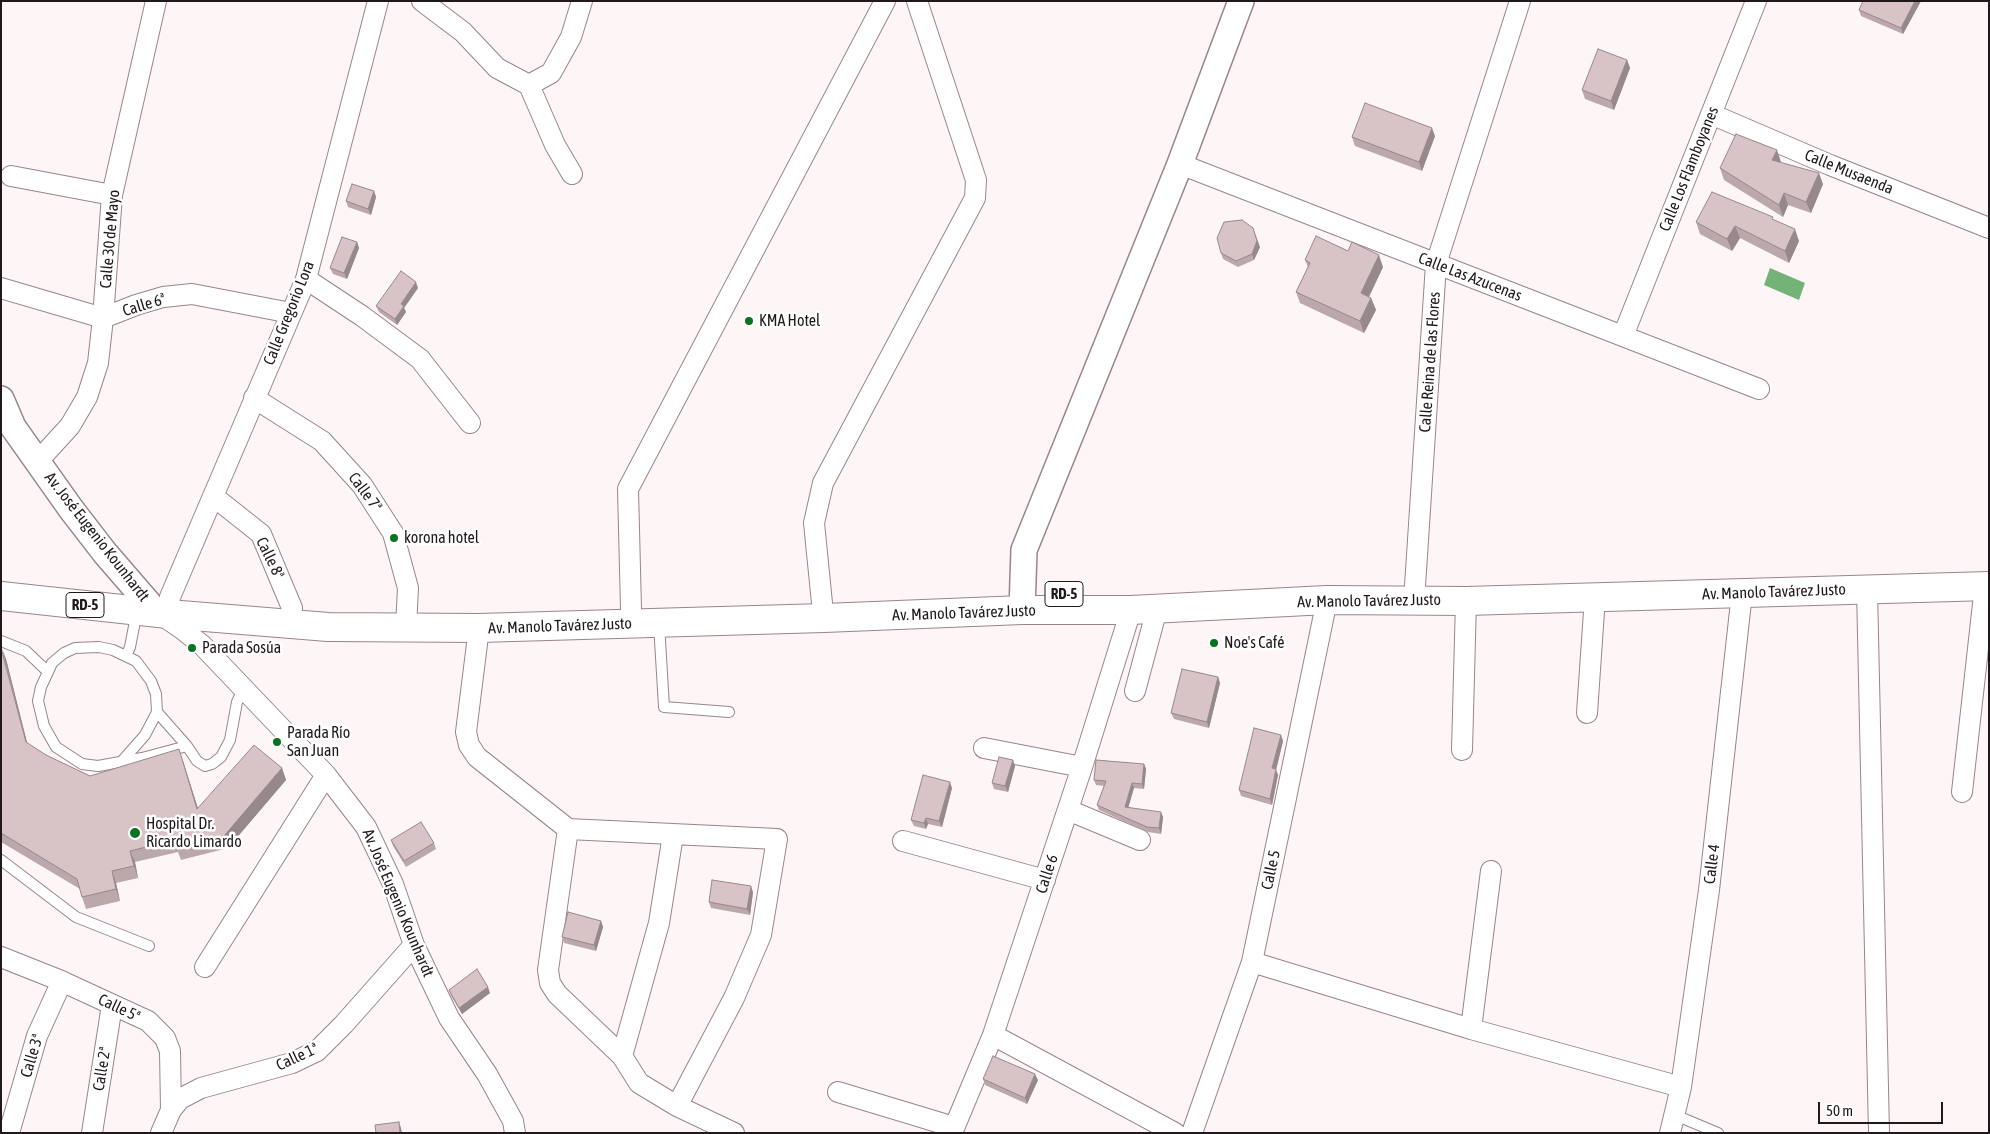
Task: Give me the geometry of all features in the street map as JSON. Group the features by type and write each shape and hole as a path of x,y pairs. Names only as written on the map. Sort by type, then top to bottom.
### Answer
{"main road":[{"name":"Av. Manolo Tavárez Justo","path":"154,605 292,608 478,628 659,623 1022,603 1415,586 1987,581"},
{"name":"Av. Manolo Tavárez Justo","path":"6,589 154,605 328,628 481,613 631,608 822,603 1022,603 1144,610 1327,600 1466,601 1867,589 1987,581"}],"street":[{"name":"Calle 30 de Mayo","path":"38,461 70,426 87,397 98,363 104,318 112,195 156,1"},
{"name":"Calle Gregorio Lora","path":"154,605 213,496 306,279 378,1"},
{"path":"422,1 463,32 497,68 529,86 555,145 572,174"},
{"path":"529,86 550,74 571,37 582,1"},
{"path":"631,608 628,490 884,1"},
{"path":"822,603 814,523 823,483 975,198 976,180 917,1"},
{"path":"1022,603 1024,550 1180,164 1242,1"},
{"name":"Calle Reina de las Flores","path":"1415,586 1436,264 1520,1"},
{"name":"Calle Los Flamboyanes","path":"1623,336 1756,1"},
{"name":"Calle Musaenda","path":"1711,114 1830,165 1989,228"},
{"name":"Calle Las Azucenas","path":"1180,164 1760,389"},
{"path":"11,176 112,195"},
{"path":"306,279 362,316 420,359 470,423"},
{"name":"Calle 6ª","path":"1,288 104,318 136,305 163,297 192,294 290,313"},
{"name":"Calle 7ª","path":"254,398 322,441 362,484 393,533 408,588 407,620"},
{"name":"Av. José Eugenio Kounhardt","path":"1,399 13,427 105,553 154,605 192,636 326,775 366,827 393,884 414,945 449,1018 487,1074 513,1121 515,1133"},
{"name":"Calle 8ª","path":"213,496 260,534 292,608"},
{"path":"1962,792 1987,581"},
{"path":"1867,589 1879,1133"},
{"name":"Calle 4","path":"1672,1124 1681,1087 1710,890 1742,593"},
{"path":"1587,713 1595,598"},
{"name":"Calle 5","path":"1192,1133 1252,962 1327,600"},
{"path":"1462,750 1466,601"},
{"path":"1135,691 1144,610"},
{"name":"Calle 6","path":"953,1130 993,1034 1082,767 1144,610"},
{"path":"478,628 466,732 469,745 477,757 568,829 778,840 761,935 734,998 677,1106"},
{"path":"984,748 1082,767"},
{"path":"205,967 326,775"},
{"path":"1068,810 1140,840"},
{"path":"568,829 548,970 550,983 556,994 622,1056 639,1083 677,1106 734,1133"},
{"path":"622,1056 659,923 673,834"},
{"path":"904,841 1045,880"},
{"path":"1471,1029 1491,871"},
{"name":"Calle 1ª","path":"161,1133 171,1110 180,1099 201,1088 292,1063 317,1051 344,1024 414,945"},
{"name":"Calle 5ª","path":"1,957 62,981 148,1022 165,1038 170,1051 171,1110"},
{"path":"1252,962 1471,1029 1681,1087"},
{"name":"Calle 3ª","path":"9,1133 37,1036 62,981"},
{"name":"Calle 2ª","path":"92,1133 112,1005"},
{"path":"993,1034 1174,1133"},
{"path":"838,1092 953,1130"}],"lane":[{"path":"126,656 154,605"},
{"path":"659,623 664,707 729,712"},
{"path":"1,641 26,651 48,672"},
{"path":"124,760 145,735 157,712 156,694 152,681 136,661 100,647 75,648 64,653 52,664 41,687 38,701 44,726 56,747 82,764 98,766 142,758 187,746"},
{"path":"157,712 187,746 197,761 205,766 212,764 221,757 230,740 237,702 243,690"},
{"path":"1,860 76,917 149,946"},
{"path":"1672,1124 1718,1133"}],"shaded area":[{"path":"1770,268 1805,283 1799,300 1764,285"}],"building":[{"path":"1863,1 1915,1 1901,28 1859,10"},
{"path":"1598,49 1627,60 1611,101 1582,90"},
{"path":"1365,103 1432,128 1419,162 1352,137"},
{"path":"1736,134 1777,150 1772,160 1819,173 1806,202 1784,193 1779,205 1720,168"},
{"path":"352,184 374,191 368,209 346,201"},
{"path":"1712,192 1773,217 1772,219 1795,229 1785,251 1735,226 1727,239 1696,222"},
{"path":"1242,220 1253,228 1257,241 1252,254 1236,261 1221,253 1217,238 1224,222"},
{"path":"1316,236 1348,251 1352,242 1379,255 1361,293 1371,298 1360,321 1296,292 1310,263 1305,260"},
{"path":"342,237 357,242 344,273 330,268"},
{"path":"401,271 416,282 401,304 404,306 395,319 376,306"},
{"path":"1,648 26,742 46,755 90,776 179,749 197,809 254,745 282,768 224,836 177,848 175,840 130,851 134,866 112,871 116,889 82,897 77,879 1,833"},
{"path":"1182,669 1218,677 1207,722 1171,713"},
{"path":"1254,728 1281,735 1272,768 1276,769 1270,799 1239,790"},
{"path":"999,757 1013,760 1005,786 992,783"},
{"path":"1096,760 1144,764 1142,784 1132,783 1125,807 1161,812 1159,828 1147,827 1097,805 1106,781 1094,780"},
{"path":"923,775 950,782 939,821 926,818 924,823 911,820"},
{"path":"421,822 434,843 404,861 391,840"},
{"path":"712,880 751,886 747,909 709,902"},
{"path":"568,912 601,921 594,945 562,937"},
{"path":"477,969 488,987 459,1008 449,990"},
{"path":"993,1056 1035,1074 1025,1098 983,1079"},
{"path":"399,1122 400,1133 376,1133 375,1125"}],"place":[{"name":"KMA Hotel","path":"749,321"},
{"name":"korona hotel","path":"394,538"},
{"name":"Noe's Café","path":"1214,643"},
{"name":"Parada Sosúa","path":"192,648"},
{"name":"Parada Río San Juan","path":"277,742"},
{"name":"Hospital Dr. Ricardo Limardo","path":"135,833"}]}
